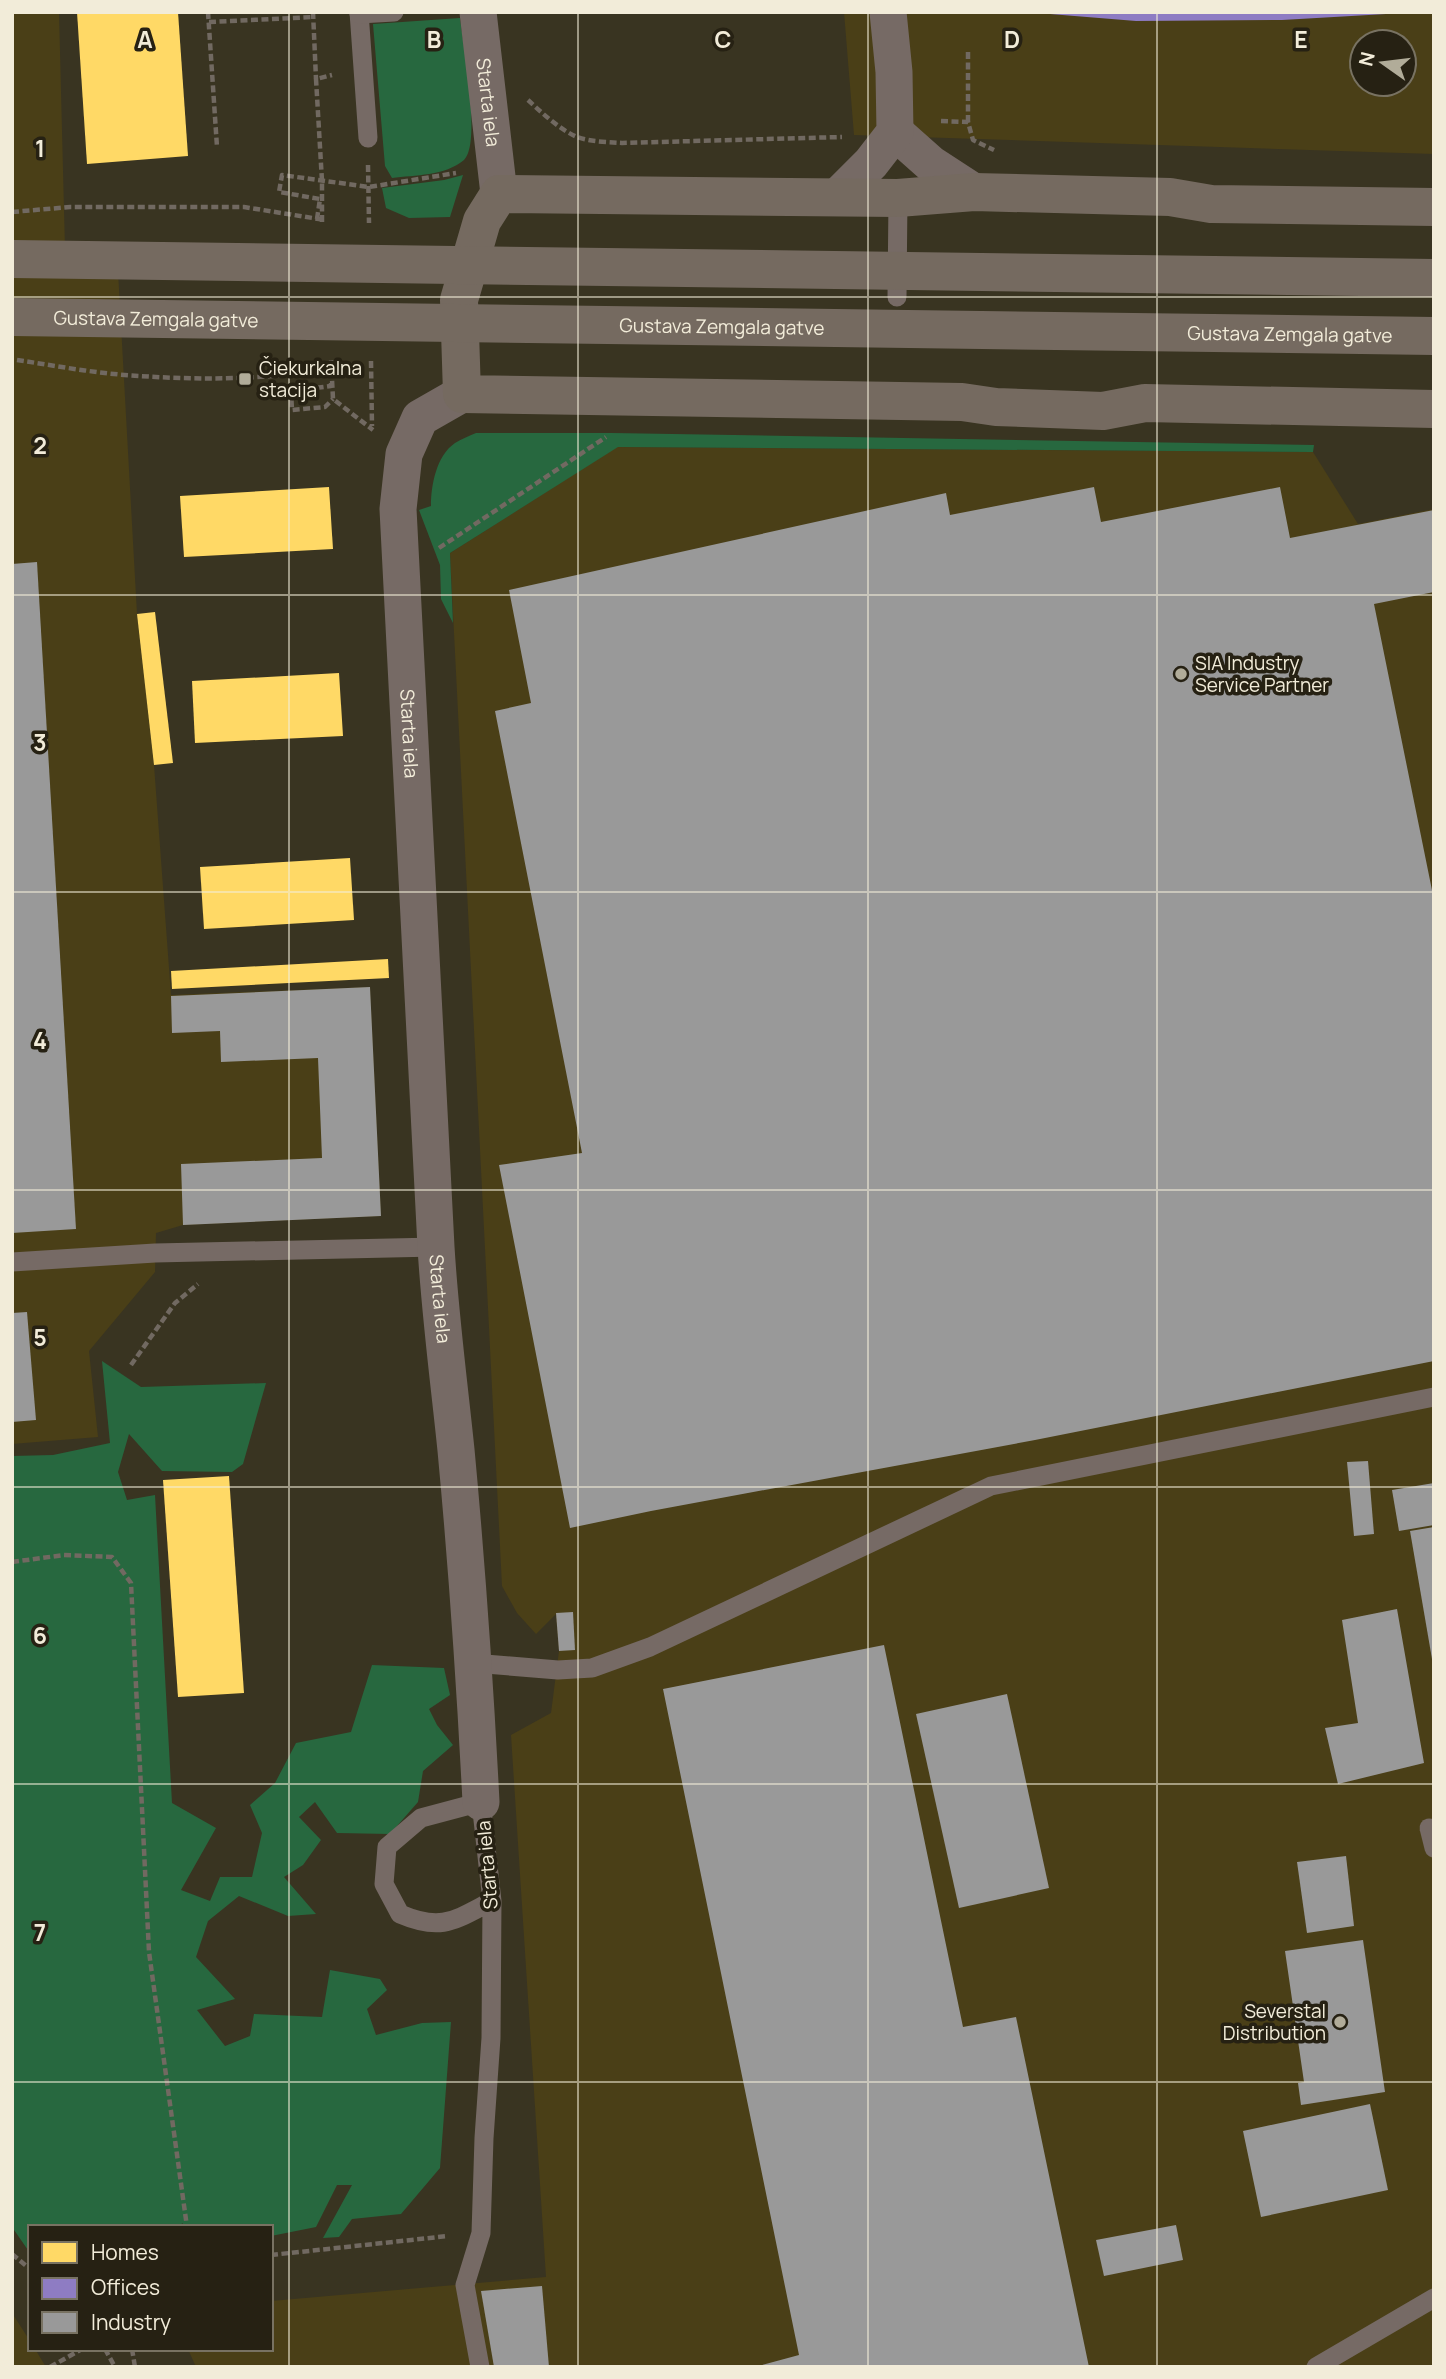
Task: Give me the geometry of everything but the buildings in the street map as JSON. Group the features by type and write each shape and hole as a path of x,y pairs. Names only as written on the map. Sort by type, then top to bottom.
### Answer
{"main road":[{"path":"1434,207 1211,204 1170,197 974,192 898,198 499,194 482,221 459,300 462,394 962,402 996,407 1103,411 1145,403 1434,409"},
{"path":"12,259 1434,278"},
{"name":"Gustava Zemgala gatve","path":"12,317 1434,336"}],"street":[{"name":"Starta iela","path":"478,12 499,194"},
{"path":"838,197 871,163 895,132 894,72 888,12"},
{"path":"895,132 931,164 974,192"},
{"name":"Starta iela","path":"462,394 420,418 404,454 398,509 440,1321 456,1448 481,1802"}],"lane":[{"path":"368,138 359,13 394,12"},
{"path":"897,297 898,198"},
{"path":"12,1262 155,1253 436,1247"},
{"path":"473,1663 558,1670 592,1668 650,1647 991,1486 1434,1397"},
{"path":"481,1802 422,1818 387,1847 384,1884 400,1914 423,1924 454,1921 492,1900"},
{"name":"Starta iela","path":"480,2367 466,2285 481,2233 491,2038 492,1900 481,1802"},
{"path":"1429,1828 1434,1848"},
{"path":"1316,2367 1434,2298"}],"path":[{"path":"208,12 217,147"},
{"path":"209,22 313,15 323,181"},
{"path":"968,50 968,122"},
{"path":"316,79 363,66"},
{"path":"521,94 550,119 577,137 593,141 622,143 849,136"},
{"path":"317,219 320,199 279,192 282,175 369,187 466,171"},
{"path":"330,370 331,386 291,391 292,410 326,407 333,399"},
{"path":"401,577 612,433"},
{"path":"131,1365 175,1303 236,1251"},
{"path":"12,1562 64,1555 112,1557 131,1583 149,1952 187,2225"},
{"path":"273,2255 481,2233"},
{"path":"12,2254 28,2267"},
{"path":"50,2367 78,2351"},
{"path":"106,2351 115,2367"}],"shaded area":[{"path":"12,12 59,12 65,249 117,253 137,614 154,765 171,995 370,987 381,1216 183,1225 156,1233 155,1272 89,1351 98,1437 12,1444"},
{"path":"844,12 1434,12 1434,154 854,135"},
{"path":"617,447 1313,452 1358,524 1434,509 1434,2367 196,2367 189,2351 273,2351 273,2301 546,2277 511,1735 551,1713 559,1651 556,1614 536,1634 517,1613 502,1586 450,553"},
{"path":"12,2313 28,2338 28,2351 36,2351 46,2367 12,2367"}],"green space":[{"path":"460,18 471,115 469,150 464,160 448,169 392,178 385,166 373,24"},
{"path":"463,175 450,217 409,218 386,208 382,188"},
{"path":"476,433 1314,445 1313,452 618,447 450,553 453,623 441,599 440,565 419,510 431,506 434,481 443,456 455,443"},
{"path":"102,1361 141,1387 266,1383 243,1464 232,1472 162,1471 129,1434 118,1472 127,1500 155,1495 172,1803 216,1828 181,1890 210,1901 220,1877 252,1877 262,1833 250,1805 275,1783 296,1743 351,1732 372,1665 444,1668 450,1695 429,1709 437,1725 453,1745 423,1771 418,1802 390,1834 337,1833 315,1802 299,1817 321,1840 303,1865 284,1877 316,1914 288,1916 239,1896 208,1921 196,1957 235,1999 197,2010 225,2046 250,2036 254,2014 322,2017 330,1970 380,1979 387,1990 367,2009 376,2035 422,2023 451,2022 440,2168 401,2214 352,2219 339,2237 323,2238 352,2185 337,2185 316,2227 273,2236 273,2225 28,2225 28,2250 12,2227 12,1456 53,1455 110,1443"}],"place":[{"name":"Čiekurkalna stacija","path":"245,379"},
{"name":"SIA Industry Service Partner","path":"1181,674"},
{"name":"Severstal Distribution","path":"1340,2022"}]}
